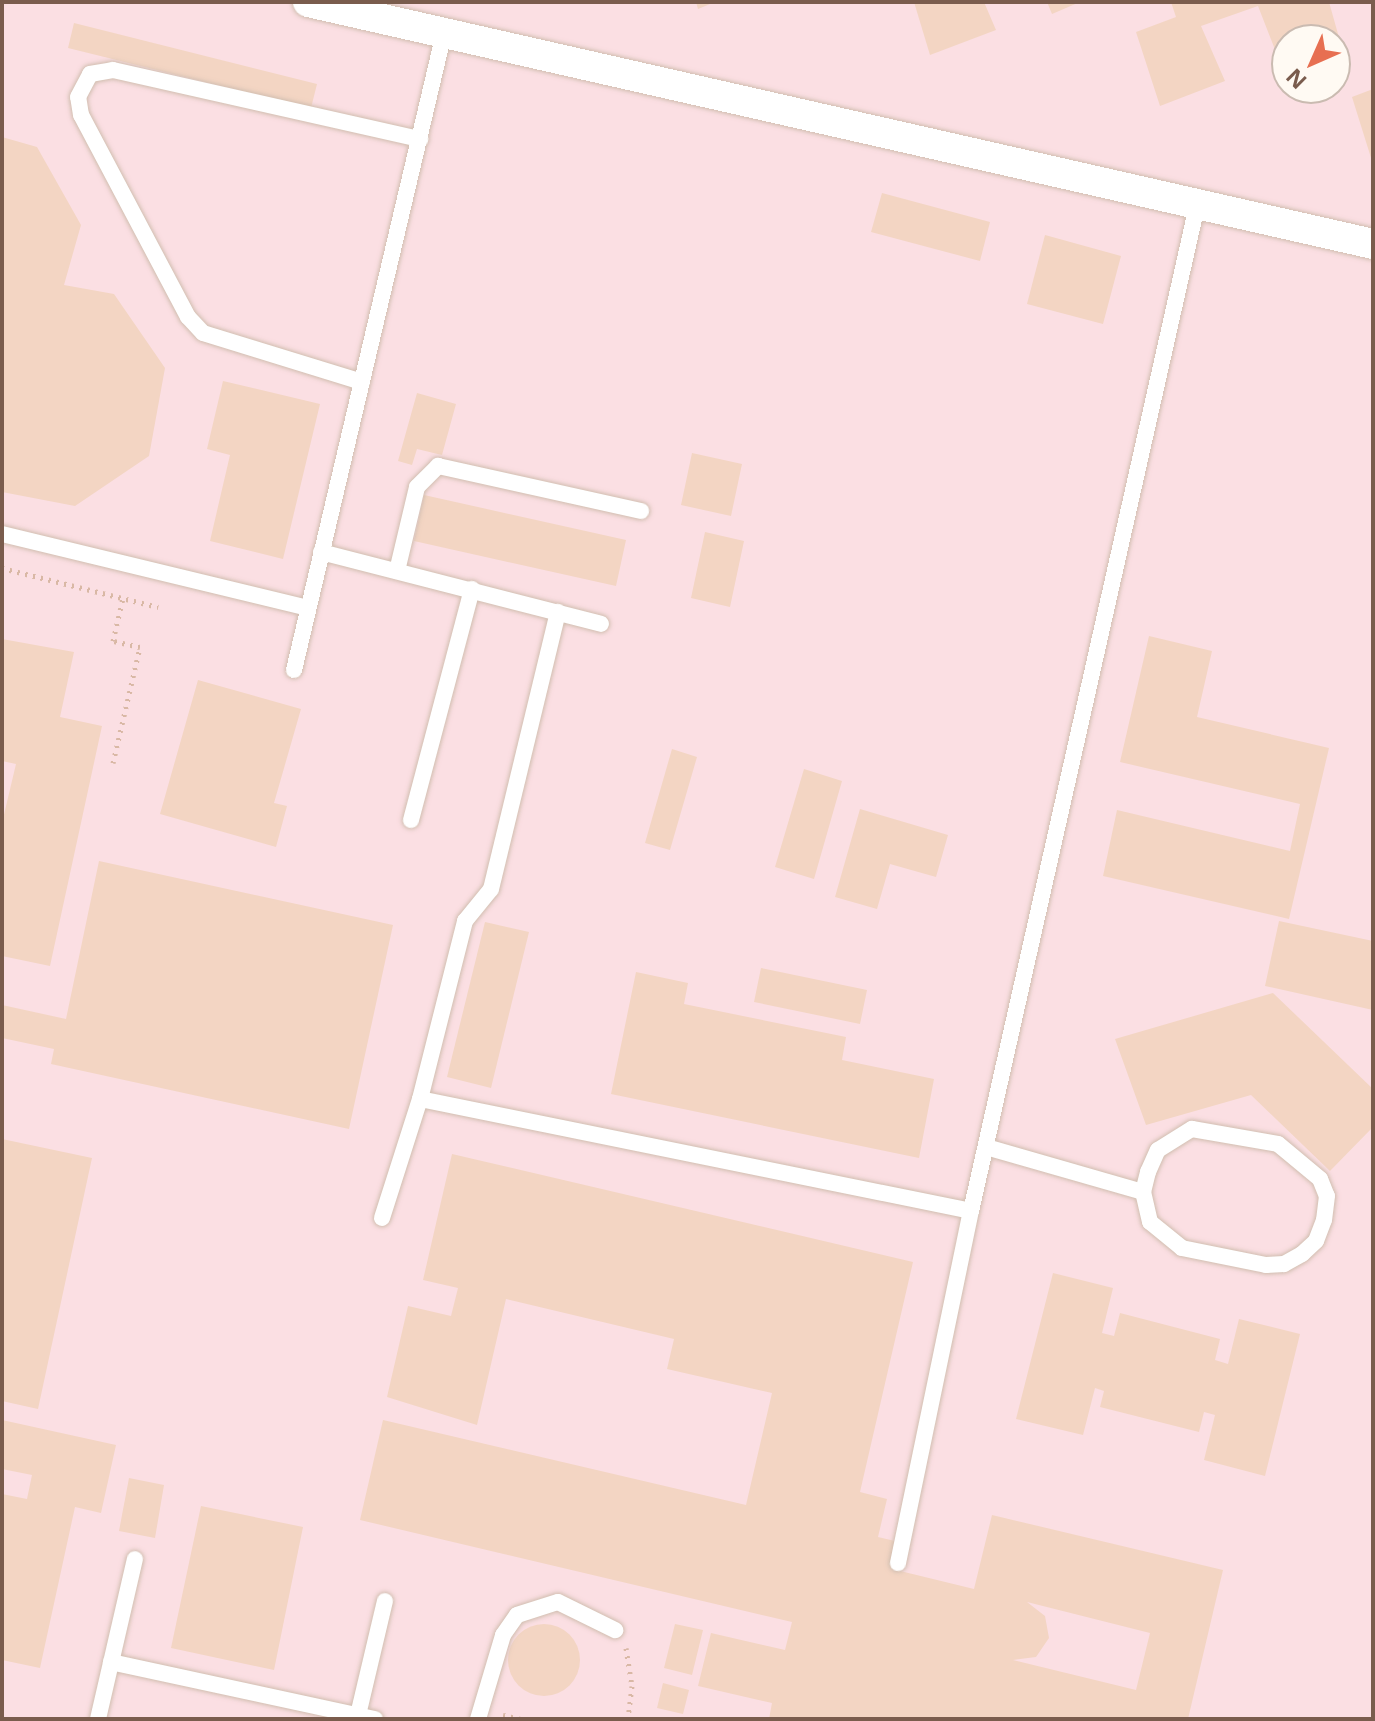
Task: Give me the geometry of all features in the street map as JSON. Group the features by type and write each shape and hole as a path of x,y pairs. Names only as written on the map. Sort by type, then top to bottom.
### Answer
{"street":[{"path":"308,2 1373,244"}],"lane":[{"path":"294,670 444,33"},
{"path":"362,382 216,342 203,333 188,317 109,169 81,115 78,97 90,74 113,70 420,139"},
{"path":"898,1563 971,1211 1197,206"},
{"path":"397,571 417,487 438,466 641,511"},
{"path":"2,534 308,608"},
{"path":"321,552 601,624"},
{"path":"411,820 472,589"},
{"path":"382,1218 420,1099 465,921 491,889 558,612"},
{"path":"420,1099 971,1211"},
{"path":"1192,1129 1278,1144 1303,1160 1327,1196 1316,1241 1284,1264 1266,1265 1182,1248 1150,1222 1143,1192 1158,1150 1192,1129"},
{"path":"986,1147 1143,1192"},
{"path":"98,1719 135,1559"},
{"path":"111,1662 366,1717 385,1601"},
{"path":"478,1719 503,1635 517,1615 558,1602 615,1630"}],"path":[{"path":"2,568 158,607"},
{"path":"113,763 140,647 113,641 123,598"},
{"path":"615,1630 626,1649 630,1673 628,1719"}],"shaded area":[{"path":"2,2 1373,2 1373,1719 2,1719"}],"building":[{"path":"696,2 715,2 698,9"},
{"path":"914,2 984,2 996,30 930,55"},
{"path":"1047,2 1080,2 1052,14"},
{"path":"1171,2 1329,2 1335,24 1271,24 1271,39 1258,6 1201,26 1225,81 1160,106 1136,32 1176,17"},
{"path":"74,23 317,84 311,108 68,48"},
{"path":"1373,89 1373,161 1372,161 1352,97"},
{"path":"2,137 37,147 81,225 64,285 114,294 165,368 149,456 75,506 2,492"},
{"path":"882,193 990,222 980,261 871,232"},
{"path":"1045,235 1121,256 1103,324 1027,304"},
{"path":"223,381 320,404 283,559 210,541 230,455 207,449"},
{"path":"417,393 456,404 442,455 417,449 412,465 398,461"},
{"path":"692,453 742,464 731,516 681,505"},
{"path":"424,495 626,540 616,586 414,541"},
{"path":"705,532 744,541 730,607 691,598"},
{"path":"1149,636 1212,651 1197,717 1329,748 1289,919 1103,876 1117,810 1290,851 1300,804 1120,762"},
{"path":"2,639 74,652 60,717 102,726 50,966 2,956 2,823 16,764 2,761"},
{"path":"198,680 301,709 274,803 287,806 276,847 160,814"},
{"path":"672,749 697,757 670,850 645,843"},
{"path":"804,769 842,781 814,879 775,867"},
{"path":"860,809 948,835 936,877 890,864 877,909 835,897"},
{"path":"99,861 393,925 349,1129 51,1064 54,1049 2,1038 2,1005 66,1019"},
{"path":"1279,921 1373,941 1373,1010 1265,986"},
{"path":"485,922 529,932 491,1088 447,1077"},
{"path":"761,968 867,990 860,1024 754,1002"},
{"path":"636,972 688,983 684,1004 846,1037 842,1060 934,1079 919,1158 611,1094"},
{"path":"1273,993 1373,1089 1373,1127 1330,1171 1251,1095 1146,1125 1115,1039"},
{"path":"2,1139 92,1158 38,1409 2,1401"},
{"path":"452,1154 913,1262 860,1492 887,1499 878,1537 899,1542 892,1569 974,1589 992,1515 1223,1570 1188,1719 769,1719 772,1703 698,1686 711,1633 785,1650 792,1622 360,1520 383,1420 746,1505 772,1393 667,1369 674,1339 506,1299 477,1425 387,1397 408,1306 451,1316 458,1288 423,1280","holes":["1027,1602 1150,1633 1136,1690 1013,1660 1036,1657 1049,1638 1045,1616"]},
{"path":"1053,1273 1113,1288 1102,1333 1114,1336 1120,1313 1220,1339 1215,1360 1228,1364 1239,1319 1300,1334 1265,1476 1204,1460 1215,1415 1204,1412 1199,1432 1100,1407 1104,1391 1095,1388 1083,1435 1016,1419"},
{"path":"2,1420 116,1445 101,1513 75,1507 40,1668 2,1660 2,1494 27,1499 32,1475 2,1469"},
{"path":"129,1478 164,1485 155,1538 119,1531"},
{"path":"201,1506 303,1527 274,1670 171,1648"},
{"path":"537,1624 551,1624 570,1634 580,1653 580,1667 570,1686 551,1696 537,1696 518,1686 508,1667 508,1653 518,1634"},
{"path":"675,1624 703,1630 692,1675 664,1668"},
{"path":"663,1683 689,1690 683,1714 657,1708"}]}
